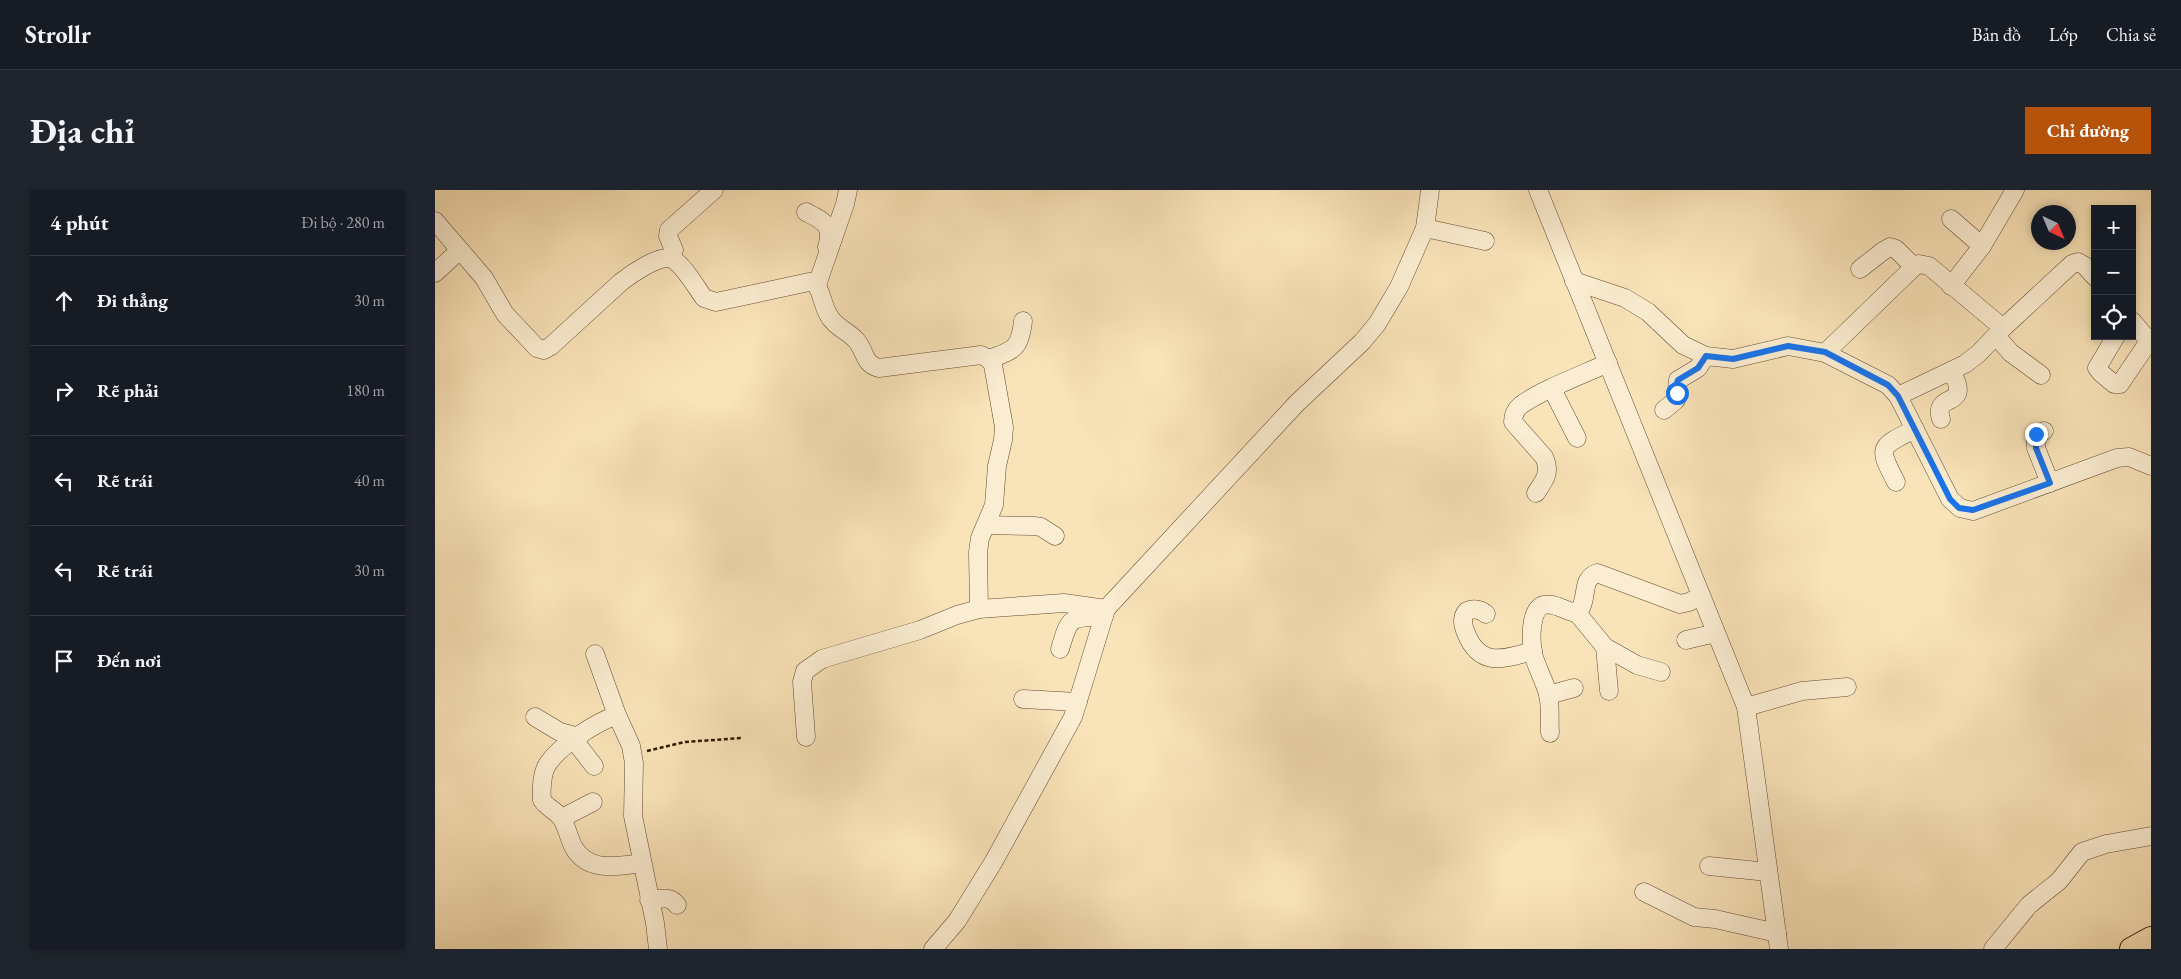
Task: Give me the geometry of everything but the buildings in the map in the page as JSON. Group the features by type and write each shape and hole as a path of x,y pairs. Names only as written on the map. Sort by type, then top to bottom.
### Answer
{"main road":[{"path":"2131,949 2151,938"}],"street":[{"path":"671,258 674,250 668,236 669,230 714,190"},
{"path":"815,284 845,204 848,190"},
{"path":"933,949 957,921 994,861 1073,718 1105,612 1297,403 1363,342 1377,324 1399,287 1425,228 1430,190"},
{"path":"1538,190 1746,707 1778,941 1715,919 1694,917 1644,892"},
{"path":"1951,286 1982,246 2015,190"},
{"path":"806,212 822,221 830,234 815,284 828,314 836,326 855,338 871,366 879,368 981,355 989,359 993,365 1003,427 1003,440 997,466 994,504 980,538 978,552 979,609"},
{"path":"1951,219 1982,246"},
{"path":"435,221 484,278 505,314 537,348 545,350 632,274 663,257 671,258 709,301 716,302 809,282 815,284"},
{"path":"1425,228 1485,241"},
{"path":"1861,269 1890,247 1896,249 1914,267"},
{"path":"435,273 460,250"},
{"path":"1898,396 1951,371 1978,354 2072,264 2078,262 2091,273"},
{"path":"1825,352 1914,267 1924,264 1929,266 2000,332 2011,353 2041,374"},
{"path":"1574,281 1625,298 1648,312 1683,345 1706,356 1733,359 1788,346 1825,352 1888,385 1898,396 1950,499 1959,508 1973,510 2117,458 2129,457 2151,466"},
{"path":"989,359 1011,351 1016,347 1021,337 1023,321"},
{"path":"2114,340 2097,368 2113,384 2120,384 2150,342 2136,326"},
{"path":"1664,410 1676,400 1678,380 1698,368 1706,356"},
{"path":"1536,492 1546,479 1547,463 1544,457 1516,428 1513,416 1521,405 1608,363"},
{"path":"1941,419 1939,413 1941,407 1956,396 1960,390 1959,384 1951,371"},
{"path":"1553,389 1577,438"},
{"path":"1896,482 1883,458 1884,448 1889,442 1915,429"},
{"path":"2044,431 2036,434 2035,442 2050,483"},
{"path":"986,525 1041,527 1055,536"},
{"path":"1550,733 1548,695 1533,651 1533,618 1537,609 1545,605 1577,612 1583,607 1586,582 1590,576 1597,574 1680,604 1701,596"},
{"path":"806,737 803,682 805,672 812,665 844,651 920,630 957,615 979,609 1065,602 1105,612"},
{"path":"1486,614 1478,609 1472,609 1467,611 1463,617 1465,630 1470,642 1479,654 1487,658 1507,658 1533,651"},
{"path":"1060,649 1066,628 1071,620 1105,612"},
{"path":"1577,612 1605,647 1637,665 1661,672"},
{"path":"1686,640 1716,633"},
{"path":"1605,647 1609,692"},
{"path":"595,654 617,715 627,736 632,754 633,816 655,923 657,949"},
{"path":"1746,707 1803,691 1847,687"},
{"path":"1548,695 1575,688"},
{"path":"1023,699 1079,702"},
{"path":"617,715 600,721 576,738 548,764 545,771 542,800 562,818 573,846 578,853 592,864 606,867 642,863"},
{"path":"535,717 560,732 576,738 594,766"},
{"path":"562,818 593,802"},
{"path":"1993,949 2029,905 2059,881 2082,852 2106,844 2151,836"},
{"path":"1709,866 1768,872"},
{"path":"649,900 667,898 672,899 677,905"}],"path":[{"path":"632,754 685,742 742,738"}],"route":[{"path":"1677,393 1676,385 1678,380 1698,368 1706,356 1733,359 1788,346 1825,352 1888,385 1898,396 1950,499 1959,508 1973,510 2050,483 2036,448 2036,434"}]}
